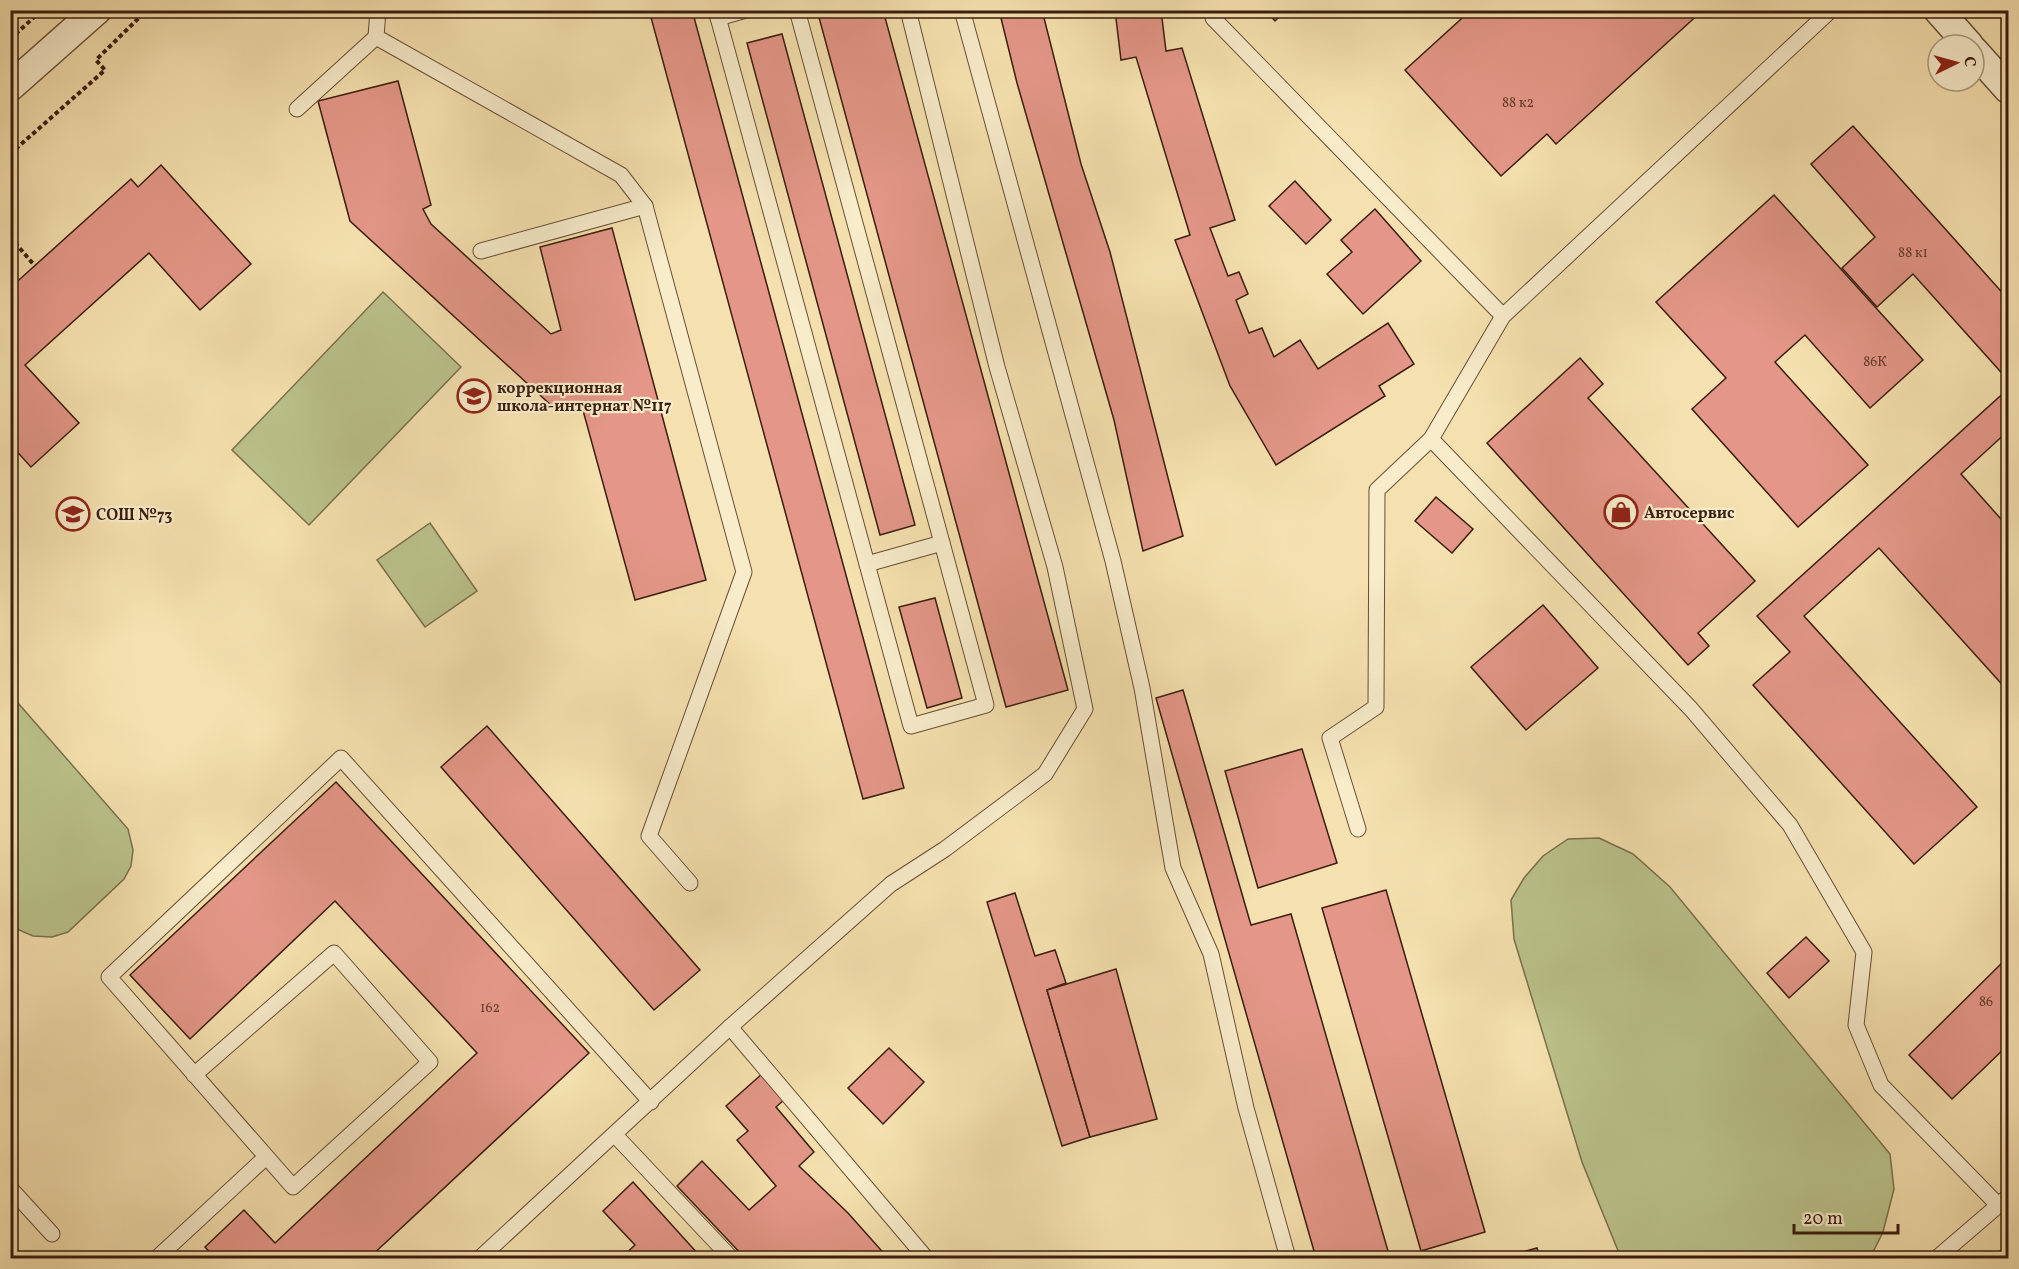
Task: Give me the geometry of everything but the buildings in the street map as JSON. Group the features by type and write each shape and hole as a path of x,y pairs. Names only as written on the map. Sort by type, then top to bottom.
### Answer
{"street":[{"path":"10,87 96,10"},
{"path":"1938,10 1958,33"},
{"path":"1986,64 2008,89"}],"lane":[{"path":"297,109 376,37 378,10"},
{"path":"746,10 717,14 911,726 986,705 797,10"},
{"path":"480,1258 730,1027 891,884 945,849 1045,774 1085,709 1055,567 997,367 908,10"},
{"path":"962,10 1113,561 1142,688 1173,868 1211,954 1246,1108 1288,1258"},
{"path":"1358,829 1330,738 1376,707 1377,490 1431,439 1503,316 1831,10"},
{"path":"1212,18 1503,316"},
{"path":"376,37 621,175 645,206 744,572 649,836 690,883"},
{"path":"481,251 645,206"},
{"path":"1431,439 1691,709 1790,825 1864,952 1856,1025 1881,1085 2004,1202 1937,1258"},
{"path":"867,564 942,543"},
{"path":"194,1075 334,953 430,1062 293,1187 194,1075 109,977 341,758 651,1102"},
{"path":"730,1027 926,1258"},
{"path":"615,1135 731,1258"},
{"path":"157,1258 266,1157"},
{"path":"10,1188 52,1234"}],"path":[{"path":"10,39 42,10"},
{"path":"10,154 105,70 96,60 147,10"},
{"path":"10,237 35,266"}],"green space":[{"path":"383,292 461,367 309,525 232,450"},
{"path":"430,523 477,591 425,627 377,560"},
{"path":"11,695 128,829 133,850 131,866 124,879 68,932 52,937 33,936 19,930 11,920"},
{"path":"1599,838 1633,854 1670,887 1890,1154 1894,1189 1883,1232 1870,1258 1621,1258 1582,1162 1514,939 1511,900 1524,878 1543,856 1568,839"}],"tram line":[{"path":"1990,1258 2008,1245"}],"place":[{"name":"коррекционная школа-интернат №117","path":"474,396"},
{"name":"Автосервис","path":"1621,512"},
{"name":"СОШ №73","path":"73,514"}]}
